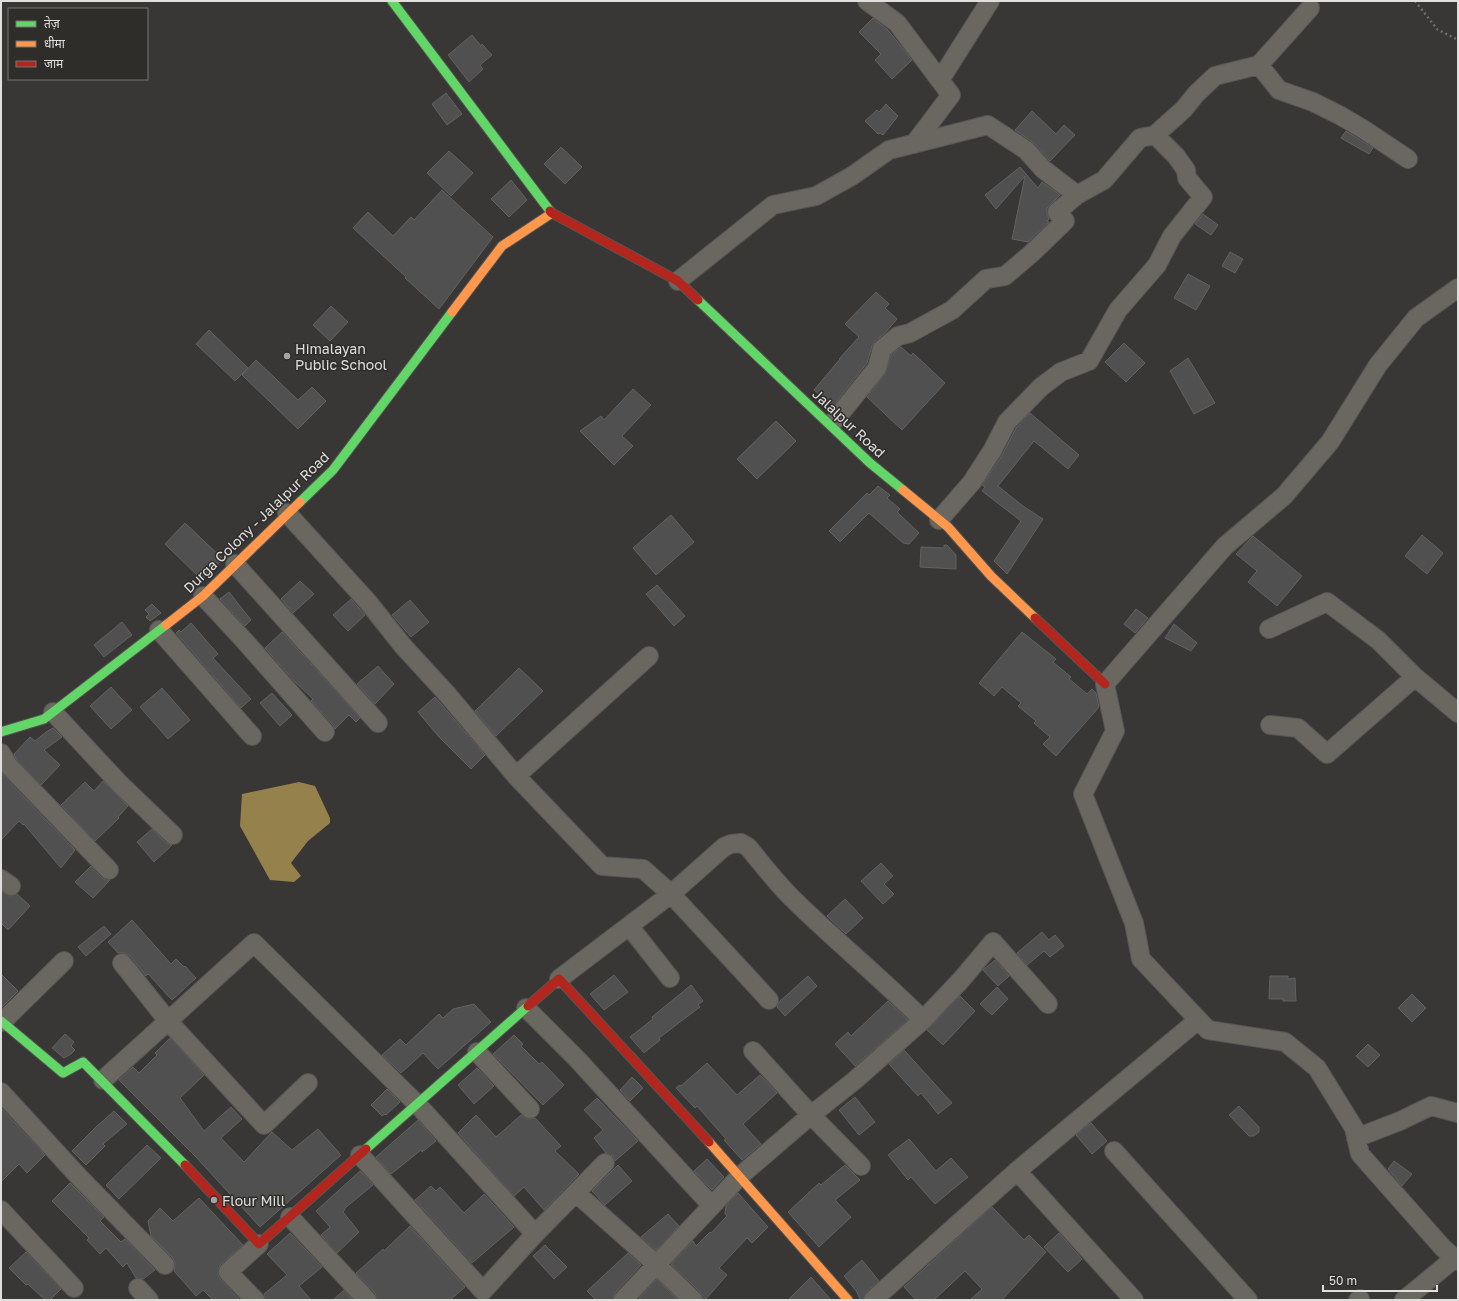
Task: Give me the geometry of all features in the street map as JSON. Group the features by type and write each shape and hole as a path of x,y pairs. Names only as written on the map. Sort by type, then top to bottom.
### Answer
{"street":[{"path":"392,1 552,214"},
{"path":"868,1 897,23 951,95 914,144"},
{"path":"940,80 990,1"},
{"path":"835,420 876,368 882,349 898,336 910,333 952,310 986,279 1005,276 1032,253 1065,221 1057,212 1077,195 1104,180 1140,138 1155,135 1184,109 1196,94 1215,76 1260,65 1310,8"},
{"path":"1260,65 1279,90 1313,102 1341,116 1363,128 1408,159"},
{"path":"678,281 773,205 816,196 852,176 889,150 988,126 1026,150 1043,169 1077,195"},
{"path":"939,520 972,482 992,451 1007,422 1041,387 1061,372 1089,361 1118,310 1157,265 1172,236 1202,197 1187,178 1186,170 1176,156 1155,135"},
{"name":"Jalalpur Road","path":"552,214 678,281 870,463 948,527 991,576 1105,684"},
{"name":"Durga Colony - Jalalpur Road","path":"1,732 44,719 203,596 333,470 502,246 552,214"},
{"path":"1404,1300 1456,1260 1360,1154 1354,1128 1317,1068 1285,1042 1208,1030 1141,959 1134,923 1083,794 1116,731 1105,684 1225,546 1284,496 1330,442 1378,365 1416,318 1458,288"},
{"path":"287,513 368,602 403,646 447,694 516,776 602,866 643,869 671,894 769,1000"},
{"path":"235,564 378,723"},
{"path":"203,596 325,732"},
{"path":"1269,629 1326,602 1378,640 1415,677 1458,713"},
{"path":"160,630 252,736"},
{"path":"516,776 649,656"},
{"path":"1270,725 1298,728 1327,754 1415,677"},
{"path":"53,712 119,783 173,835"},
{"path":"1,753 8,765 109,870"},
{"path":"255,1300 228,1272 418,1105 559,978 671,894 724,847 731,844 741,843 748,847 794,901 889,986 923,1020"},
{"path":"629,926 670,978"},
{"path":"623,1300 740,1176 854,1081 923,1020 994,942 1048,1004"},
{"path":"103,1080 254,943 418,1105 535,1234"},
{"path":"64,961 3,1027 30,1044 63,1073 83,1062 103,1080 195,1175 259,1244"},
{"path":"122,963 168,1021 264,1125 308,1083"},
{"path":"559,978 740,1176 848,1300"},
{"path":"526,1008 577,1059 712,1206"},
{"path":"873,1300 1017,1171 1198,1020"},
{"path":"753,1051 861,1166"},
{"path":"477,1052 530,1109"},
{"path":"3,1100 164,1264"},
{"path":"1356,1138 1431,1106 1458,1113"},
{"path":"1114,1151 1248,1300"},
{"path":"360,1155 484,1291 535,1234 605,1163"},
{"path":"1017,1171 1134,1300"},
{"path":"576,1193 657,1265 693,1300"},
{"path":"1,1210 74,1288"},
{"path":"290,1217 367,1300"}],"path":[{"path":"1415,1 1437,29 1458,40"}],"shaded area":[{"path":"299,782 315,786 330,818 330,823 308,841 291,863 301,876 294,882 270,880 240,826 242,794"}],"building":[{"path":"873,18 888,30 912,60 892,79 875,60 881,54 859,32"},
{"path":"472,35 481,46 482,44 492,55 480,65 483,69 469,82 448,55"},
{"path":"446,93 462,114 447,125 432,104"},
{"path":"886,104 898,116 883,135 880,133 878,134 865,121 877,110 879,112"},
{"path":"1032,111 1056,134 1064,125 1075,135 1050,161 1034,143 1015,130"},
{"path":"1346,131 1373,148 1369,154 1341,138"},
{"path":"561,147 582,167 565,184 544,164"},
{"path":"449,151 473,173 451,196 427,173"},
{"path":"1020,167 1038,188 1042,182 1060,195 1047,208 1049,219 1047,221 1049,222 1028,242 1012,239 1025,176 996,209 985,195"},
{"path":"511,180 527,200 509,217 491,199"},
{"path":"442,190 493,237 439,309 353,228 368,212 393,236 411,217 414,220"},
{"path":"1203,214 1218,225 1211,235 1195,224"},
{"path":"1230,252 1243,259 1235,273 1222,266"},
{"path":"1188,274 1210,286 1196,310 1174,298"},
{"path":"876,292 889,304 885,308 897,319 885,333 875,341 867,363 833,406 814,390 859,337 845,324"},
{"path":"331,306 348,322 330,341 313,325"},
{"path":"209,330 248,368 235,381 196,344"},
{"path":"1124,343 1145,363 1126,382 1105,362"},
{"path":"901,347 911,356 913,353 945,383 902,430 867,397 885,374 891,355"},
{"path":"1188,358 1215,403 1194,414 1170,371"},
{"name":"Himalayan Public School","path":"256,360 298,400 312,387 326,401 298,429 242,375"},
{"path":"633,389 651,405 622,436 633,446 614,465 580,431 601,416 604,420"},
{"path":"1030,413 1079,455 1068,469 1034,441 998,486 1023,506 1043,519 1007,574 994,561 1021,521 982,491 985,487 982,485 1001,457 1016,428"},
{"path":"776,421 796,441 757,479 737,459"},
{"path":"878,486 890,495 887,498 900,509 897,512 919,533 909,544 903,543 869,513 840,542 829,531 867,493 869,495"},
{"path":"671,515 694,542 656,575 633,548"},
{"path":"185,523 223,559 202,580 165,544"},
{"path":"1422,535 1443,553 1427,574 1405,556"},
{"path":"1253,536 1302,576 1277,606 1248,582 1257,571 1236,554"},
{"path":"944,545 947,545 956,555 956,569 920,567 921,547 944,548"},
{"path":"300,581 314,594 293,613 281,599"},
{"path":"657,585 685,616 674,626 646,594"},
{"path":"229,592 251,620 245,626 220,599"},
{"path":"351,599 365,615 348,631 333,615"},
{"path":"410,600 429,622 411,637 392,615"},
{"path":"152,604 161,613 150,621 146,617 149,614 145,610"},
{"path":"1136,609 1148,618 1135,633 1124,624"},
{"path":"122,622 132,635 104,657 94,645"},
{"path":"191,623 218,654 213,658 251,699 241,708 176,633 179,630 181,632"},
{"path":"1174,624 1197,643 1191,651 1165,638"},
{"path":"282,632 360,718 356,722 349,715 335,729 311,701 313,699 294,681 265,648"},
{"path":"1022,632 1056,659 1053,662 1071,677 1069,679 1087,694 1092,689 1096,693 1099,707 1056,756 1043,744 1050,737 1034,723 1036,721 1018,706 1021,703 1002,687 994,696 979,683"},
{"path":"378,666 394,684 375,704 357,684"},
{"path":"519,668 543,691 496,736 475,711"},
{"path":"111,687 132,710 111,729 90,706"},
{"path":"162,688 190,720 168,739 140,707"},
{"path":"272,693 292,715 280,726 260,703"},
{"path":"435,697 485,755 471,769 439,737 418,712"},
{"path":"53,728 62,737 44,750 60,765 41,785 16,759 14,754 30,737 35,741"},
{"path":"1,773 75,850 61,868 24,824 23,825 19,821 1,840"},
{"path":"103,781 128,806 118,817 119,818 95,841 61,805 85,782 94,791"},
{"path":"152,829 166,843 172,845 154,862 137,842"},
{"path":"881,863 893,876 884,884 894,894 883,904 861,881"},
{"path":"91,866 102,878 110,880 93,898 75,882"},
{"path":"1,892 10,896 17,894 30,906 8,930 1,923"},
{"path":"845,899 863,918 846,934 827,916"},
{"path":"132,920 171,964 176,959 196,978 172,1000 148,974 146,976 130,956 125,953 118,953 108,942"},
{"path":"104,926 111,934 86,956 78,947"},
{"path":"1042,932 1049,940 1055,935 1064,946 1050,957 1044,951 1027,965 1017,953"},
{"path":"995,960 1009,976 998,986 983,970"},
{"path":"1,974 18,991 1,1008"},
{"path":"614,975 628,992 604,1010 590,994"},
{"path":"808,976 817,986 785,1016 777,1007 779,1002"},
{"path":"1270,976 1288,976 1288,979 1295,978 1296,1001 1269,999"},
{"path":"691,985 703,1001 698,1005 700,1007 659,1038 660,1040 644,1053 630,1037 653,1019 652,1017"},
{"path":"997,987 1008,999 992,1015 980,1004"},
{"path":"1412,994 1426,1008 1412,1022 1398,1008"},
{"path":"960,996 975,1011 943,1045 927,1030"},
{"path":"888,1001 908,1020 855,1066 835,1044 848,1032 851,1036"},
{"path":"474,1004 491,1022 438,1069 423,1053 401,1073 382,1055 400,1039 406,1045 439,1014 443,1018 453,1009"},
{"path":"65,1034 74,1042 71,1046 75,1050 64,1058 52,1048"},
{"path":"514,1035 523,1044 521,1046 539,1064 542,1062 564,1085 543,1105 493,1054"},
{"path":"170,1038 204,1075 180,1098 204,1131 231,1107 242,1119 221,1138 244,1162 272,1132 292,1150 318,1129 341,1155 260,1227 195,1156 119,1080 133,1067 139,1073 157,1055 155,1053"},
{"path":"1368,1044 1380,1055 1368,1067 1356,1056"},
{"path":"904,1050 952,1103 938,1114 921,1093 918,1096 889,1064"},
{"path":"707,1063 737,1095 760,1075 777,1093 743,1124 761,1144 742,1160 697,1106 695,1108 676,1088 680,1085 681,1086"},
{"path":"477,1068 494,1086 474,1104 458,1085"},
{"path":"632,1077 643,1088 630,1101 620,1090"},
{"path":"387,1089 400,1102 386,1115 385,1114 382,1116 371,1105"},
{"path":"855,1097 875,1122 859,1135 839,1110"},
{"path":"597,1098 638,1141 615,1161 613,1156 606,1153 594,1138 603,1130 584,1110"},
{"path":"1239,1106 1259,1127 1259,1132 1254,1136 1249,1136 1229,1115"},
{"path":"1,1108 45,1155 27,1173 19,1164 1,1182"},
{"path":"114,1111 127,1124 103,1144 105,1146 86,1165 72,1151"},
{"path":"476,1115 496,1137 521,1115 527,1119 535,1118 561,1146 555,1151 579,1174 544,1210 524,1187 514,1196 458,1133"},
{"path":"418,1120 436,1141 422,1152 421,1150 391,1174 376,1157"},
{"path":"1091,1123 1107,1141 1092,1154 1076,1135"},
{"path":"909,1139 936,1171 951,1158 968,1177 935,1204 911,1177 908,1180 888,1155"},
{"path":"147,1145 161,1158 119,1199 106,1185"},
{"path":"707,1159 724,1177 712,1190 694,1171"},
{"path":"1394,1161 1412,1174 1402,1186 1388,1169"},
{"path":"618,1165 632,1181 605,1205 592,1191"},
{"path":"845,1165 860,1180 835,1200 851,1217 819,1247 788,1212 819,1183 821,1185"},
{"path":"360,1171 373,1185 345,1208 343,1212 359,1232 337,1253 321,1235 330,1227 316,1211"},
{"path":"70,1183 104,1217 100,1221 121,1242 125,1239 155,1270 143,1279 136,1278 127,1263 123,1267 106,1248 100,1254 87,1240 89,1238 52,1201"},
{"path":"431,1186 436,1191 440,1187 464,1213 484,1194 514,1227 472,1263 415,1200"},
{"path":"738,1193 768,1227 752,1243 747,1238 719,1268 727,1275 705,1300 703,1300 700,1292 671,1264 693,1241 696,1246 710,1232 711,1233 727,1216 725,1214 726,1206"},
{"path":"199,1198 243,1245 221,1264 218,1269 220,1279 240,1300 213,1300 203,1290 196,1296 174,1271 175,1263 173,1258 151,1236 148,1221 160,1208 173,1221"},
{"path":"992,1207 1024,1240 1029,1235 1046,1252 1002,1300 970,1300 982,1289 965,1271 934,1300 916,1300 904,1287"},
{"path":"668,1214 679,1226 656,1250 641,1237"},
{"path":"410,1226 465,1287 450,1300 377,1300 375,1293 356,1273 383,1249 384,1251"},
{"path":"290,1233 322,1267 299,1286 311,1300 265,1300 264,1294 287,1275 267,1254"},
{"path":"1059,1233 1082,1259 1068,1272 1044,1247"},
{"path":"545,1245 567,1267 554,1279 533,1256"},
{"path":"26,1252 61,1289 50,1300 45,1300 28,1284 26,1285 9,1268"},
{"path":"628,1253 641,1265 615,1293 613,1300 596,1300 587,1291"},
{"path":"862,1260 879,1281 866,1292 863,1300 860,1300 857,1292 844,1276"},
{"path":"811,1277 831,1300 788,1300"},
{"path":"657,1279 678,1300 642,1300 639,1298"},
{"path":"344,1290 353,1300 333,1300"}],"traffic: fast":[{"path":"392,1 550,211"},
{"path":"698,300 870,463 903,490"},
{"path":"300,502 333,470 452,312"},
{"path":"1,732 44,719 166,625"},
{"path":"366,1149 528,1006"},
{"path":"1,1021 63,1073 83,1062 185,1165"}],"traffic: slow":[{"path":"452,312 502,246 552,213"},
{"path":"903,490 948,527 991,576 1035,618"},
{"path":"166,625 203,596 300,502"},
{"path":"709,1142 848,1300"}],"traffic: jam":[{"path":"550,211 678,281 698,300"},
{"path":"1035,618 1105,684"},
{"path":"528,1006 559,979 709,1142"},
{"path":"185,1165 259,1244 366,1149"}],"place":[{"name":"Himalayan Public School","path":"287,356"},
{"name":"Flour Mill","path":"214,1200"}]}
